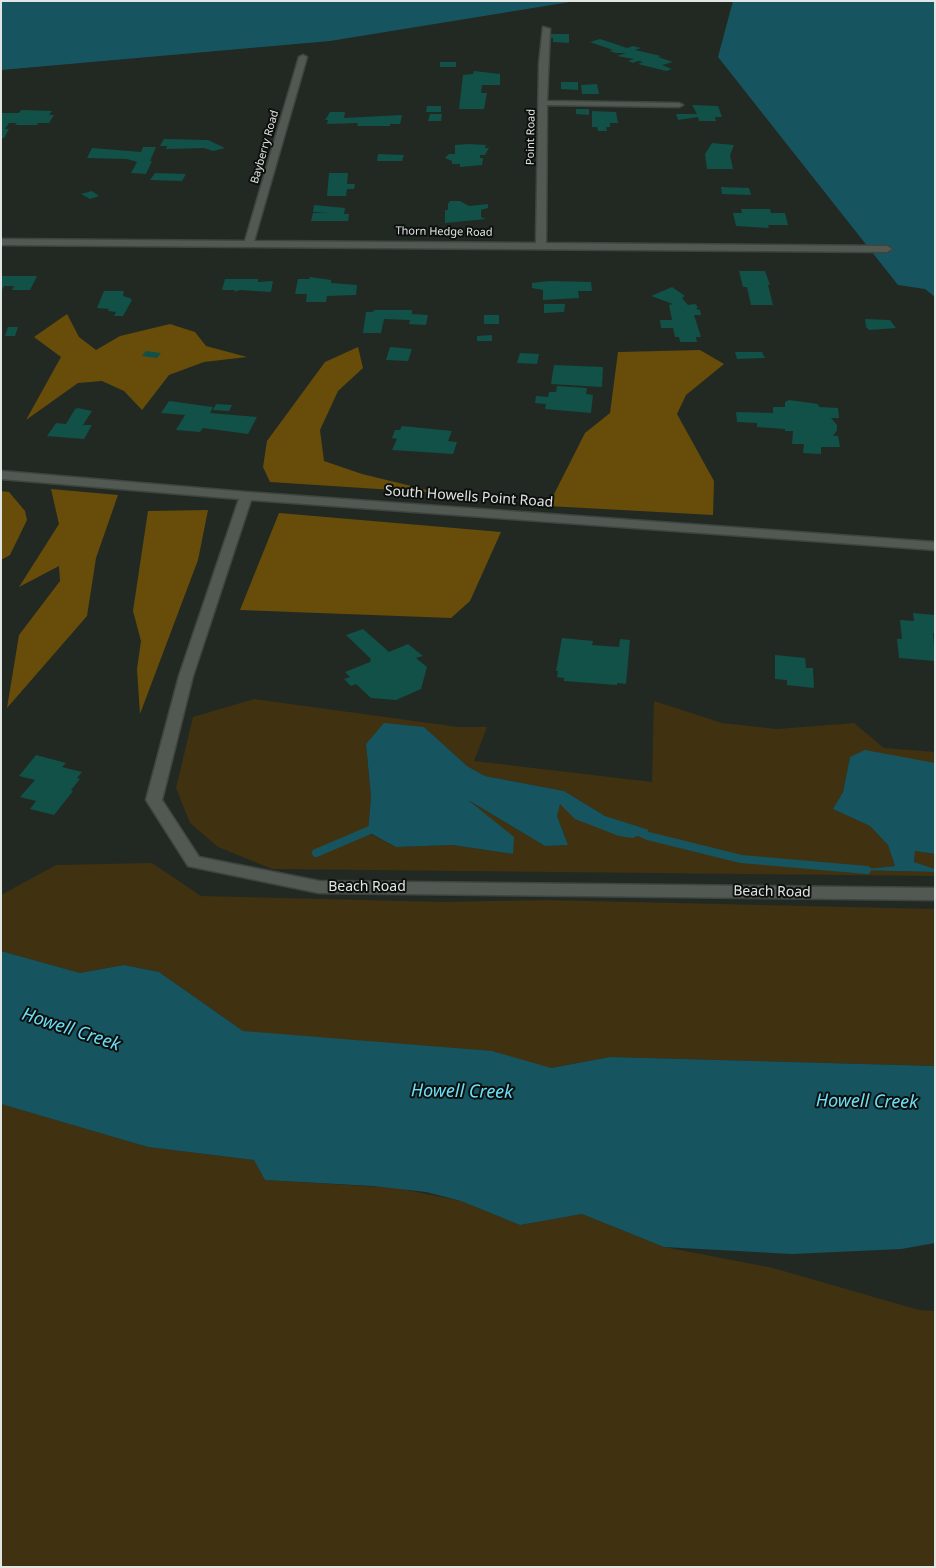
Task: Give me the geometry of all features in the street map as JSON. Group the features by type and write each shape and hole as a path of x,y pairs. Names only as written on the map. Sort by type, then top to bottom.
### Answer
{"street":[{"name":"Point Road","path":"541,246 546,29"},
{"name":"Bayberry Road","path":"249,243 303,57"},
{"path":"543,103 679,105"},
{"name":"Thorn Hedge Road","path":"1,242 888,249"},
{"name":"South Howells Point Road","path":"1,475 246,496 935,546"},
{"name":"Beach Road","path":"246,496 186,676 154,800 194,862 319,887 935,894"}],"shaded area":[{"path":"67,314 79,337 96,350 120,336 170,324 195,332 206,346 247,357 204,362 169,375 142,410 124,391 102,381 78,383 26,420 61,357 34,337"},
{"path":"358,347 363,368 338,391 320,430 324,461 362,474 440,493 270,482 263,467 267,441 325,362"},
{"path":"700,350 724,364 686,395 677,414 714,481 713,515 548,506 585,433 610,413 618,352"},
{"path":"51,489 118,495 96,558 87,616 7,708 19,635 60,581 59,566 19,587 59,524"},
{"path":"1,491 9,492 25,511 27,520 10,555 1,560"},
{"path":"208,510 198,560 140,714 137,669 141,641 133,611 148,511"},
{"path":"279,513 501,532 470,601 451,618 240,610"},
{"path":"254,699 458,727 487,727 474,761 652,782 654,701 722,723 777,729 854,723 884,748 935,752 935,763 850,757 843,792 833,809 870,826 888,845 895,866 864,870 935,872 935,876 272,869 218,847 190,823 176,788 193,717","holes":["424,727 467,766 485,776 564,791 605,816 648,830 559,804 557,816 568,845 545,846 464,798 513,854 453,845 396,847 368,833 371,797 366,744"]},
{"path":"915,851 935,854 935,869 914,862"},
{"path":"152,863 201,896 443,902 546,900 935,909 935,1066 610,1057 551,1068 243,1031 159,972 124,965 80,973 1,951 1,895 56,865"},
{"path":"1,1104 148,1147 254,1160 265,1180 397,1188 461,1201 520,1225 582,1214 664,1247 773,1268 919,1310 935,1311 935,1567 1,1567"}],"water":[{"path":"1,1 576,1 330,41 1,70"},
{"path":"733,1 935,1 935,297 925,289 898,285 718,57"},
{"path":"384,723 424,727 467,766 485,776 564,791 605,816 649,830 633,838 619,836 575,819 560,804 557,816 568,845 545,846 468,800 514,837 513,854 453,845 396,847 368,832 371,797 366,744"},
{"path":"865,750 935,763 935,854 915,851 914,862 935,869 935,872 858,870 895,866 888,845 870,826 833,809 843,792 850,757"},
{"name":"Howell Creek","path":"1,951 80,973 124,965 159,972 243,1031 492,1051 551,1068 610,1057 935,1066 935,1243 901,1249 792,1254 664,1247 582,1214 520,1225 461,1201 426,1192 373,1186 265,1180 254,1160 148,1147 1,1104"}],"building":[{"path":"548,34 569,34 569,43 553,42 553,38 548,38"},
{"path":"600,39 627,48 633,46 641,48 635,50 661,56 658,57 673,62 662,65 672,69 666,71 638,64 643,62 633,63 628,61 634,59 617,56 626,53 609,51 613,50 590,42"},
{"path":"440,62 456,62 456,67 440,67"},
{"path":"474,71 500,74 500,85 482,85 481,93 487,93 484,109 459,109 463,75 473,74"},
{"path":"561,82 578,82 578,90 561,89"},
{"path":"597,84 599,94 582,94 581,85"},
{"path":"692,105 718,106 722,117 715,117 716,121 699,121 698,117 678,120 676,114 697,114"},
{"path":"427,106 441,106 441,112 426,112"},
{"path":"576,109 589,109 589,115 576,114"},
{"path":"21,110 52,111 49,115 54,115 49,123 15,125 17,123 9,123 5,129 9,129 4,138 1,138 1,113 19,113"},
{"path":"592,111 616,112 618,123 610,123 610,127 606,127 607,131 598,131 597,127 592,127"},
{"path":"330,112 345,112 344,118 402,115 400,124 390,124 390,126 357,126 358,123 327,124 328,120 325,120"},
{"path":"430,114 442,114 441,121 428,121"},
{"path":"164,139 208,140 225,148 213,151 204,148 166,149 167,146 160,146"},
{"path":"712,143 734,145 730,155 733,169 707,169 705,154"},
{"path":"455,145 486,145 485,148 489,148 485,155 480,155 480,158 483,158 482,165 460,167 460,164 452,164 452,161 445,158 449,154 455,154"},
{"path":"143,147 156,147 146,174 131,173 137,162 127,159 87,158 92,148 141,152"},
{"path":"378,154 404,155 402,161 377,161"},
{"path":"155,173 186,174 182,181 150,180"},
{"path":"329,173 348,173 347,184 355,184 354,189 347,189 346,196 327,196"},
{"path":"721,187 749,188 751,195 722,194"},
{"path":"92,191 99,196 90,199 81,194"},
{"path":"450,201 460,201 469,206 488,204 488,208 481,210 481,217 486,219 445,223 445,210 448,210"},
{"path":"314,205 345,208 344,214 349,214 348,221 311,221 313,213 329,213 313,212"},
{"path":"741,209 770,209 771,213 785,213 788,225 768,225 769,228 736,226 733,213 742,213"},
{"path":"739,271 765,271 770,285 768,285 773,305 751,305 747,287 743,287"},
{"path":"1,276 37,276 30,290 12,290 14,286 4,286 1,292"},
{"path":"310,277 331,280 331,283 357,285 356,295 327,296 326,302 306,302 307,294 295,294 298,279 309,279"},
{"path":"225,279 258,279 258,282 273,281 271,292 240,290 234,292 235,290 222,290"},
{"path":"549,281 591,282 592,291 578,291 579,298 543,300 543,290 532,288 532,283"},
{"path":"672,287 685,296 682,298 688,305 695,304 698,307 696,309 700,310 701,315 694,315 701,337 696,337 697,342 680,342 679,337 675,337 673,328 661,328 660,320 672,320 669,305 673,304 651,296"},
{"path":"104,291 124,291 123,296 132,300 123,316 114,316 116,312 97,308"},
{"path":"544,304 565,304 564,312 544,313"},
{"path":"374,310 412,310 412,314 428,315 426,325 409,324 410,320 384,319 381,333 363,333 366,312 373,312"},
{"path":"484,315 499,315 499,324 484,324"},
{"path":"865,319 890,320 896,328 869,330 866,327"},
{"path":"8,327 18,327 15,336 5,336"},
{"path":"492,335 492,341 477,341 477,336"},
{"path":"390,347 412,349 408,361 386,360"},
{"path":"146,351 161,353 157,358 142,356"},
{"path":"735,352 762,352 765,358 737,359"},
{"path":"520,353 539,354 537,364 517,363"},
{"path":"554,365 603,367 602,387 551,384"},
{"path":"557,386 587,388 586,394 593,395 591,413 545,409 546,404 535,403 536,396 548,397 549,392 556,392"},
{"path":"789,400 818,404 819,407 838,408 839,418 831,418 837,425 837,430 833,436 838,436 840,447 821,447 821,454 803,453 804,444 792,444 793,431 757,427 757,423 737,422 736,412 773,413 773,407 785,407 785,402"},
{"path":"169,401 213,407 210,413 257,417 248,434 203,428 200,432 176,430 185,415 161,413"},
{"path":"216,404 232,405 229,411 213,410"},
{"path":"75,409 92,411 83,425 92,425 84,439 47,436 56,423 66,424"},
{"path":"402,426 452,431 448,441 457,442 453,454 392,450 397,439 392,438 395,430 400,430"},
{"path":"913,613 935,615 935,633 933,633 935,661 899,658 897,639 902,639 900,620 914,621"},
{"path":"363,629 389,652 408,644 423,656 416,658 427,667 421,689 396,700 371,698 356,684 351,686 344,679 350,677 345,672 370,662 371,659 346,635"},
{"path":"562,638 593,641 592,645 619,647 620,639 630,640 626,684 564,681 564,678 557,677 558,671 556,671"},
{"path":"775,655 805,658 806,668 813,668 814,688 787,685 787,680 775,679"},
{"path":"36,755 66,763 62,767 82,772 77,778 80,779 71,790 73,791 54,815 30,809 36,801 20,797 35,780 19,776"}],"waterway":[{"path":"316,853 377,827"},
{"path":"635,830 648,836 741,859 867,870"}]}
